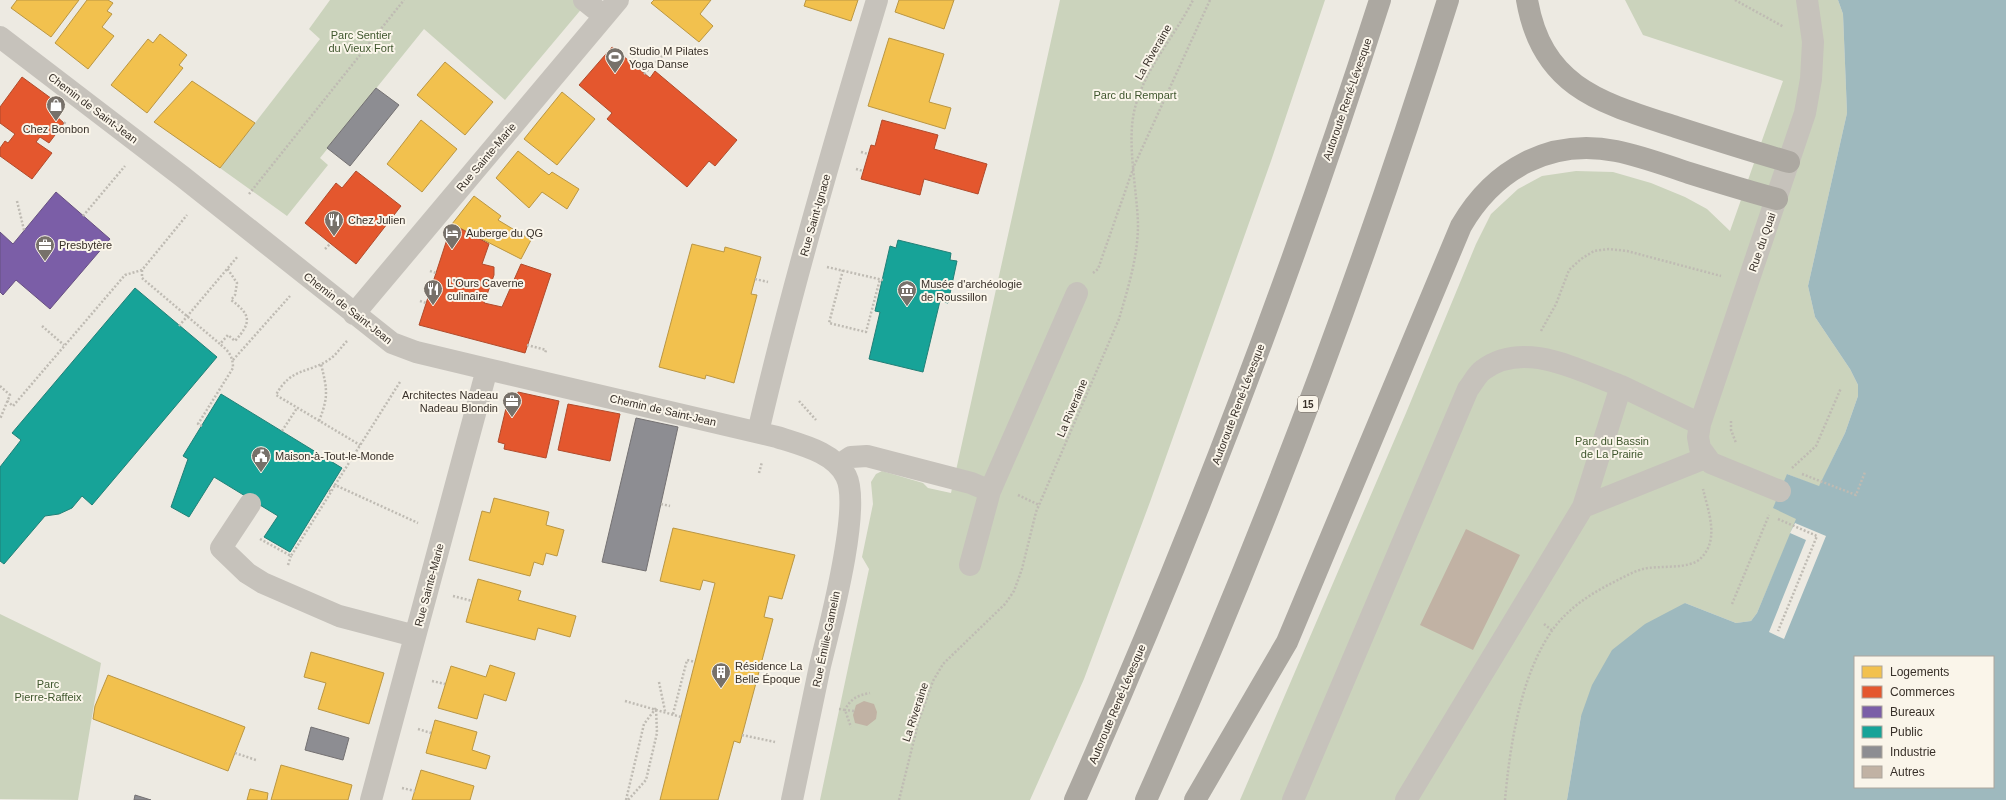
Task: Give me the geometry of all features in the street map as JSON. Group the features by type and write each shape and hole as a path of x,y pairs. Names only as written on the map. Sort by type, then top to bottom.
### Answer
{"highway":[{"name":"Autoroute René-Lévesque","path":"1075,800 1137,660 1231,425 1286,278 1380,0"},
{"name":"15","path":"1146,800 1201,673 1313,391 1418,94 1448,0"},
{"path":"1527,0 1538,37 1552,62 1561,73 1582,91 1614,107 1789,162"},
{"path":"1195,800 1287,642 1461,226 1474,204 1484,193 1512,170 1548,154 1583,148 1600,149 1634,155 1777,199"}],"street":[{"path":"584,0 611,8"},
{"name":"Rue Saint-Ignace","path":"758,432 775,360 877,0"},
{"name":"Rue du Quai","path":"1705,458 1700,448 1698,437 1700,424 1805,113 1811,79 1813,42 1807,0"},
{"name":"Rue Sainte-Marie","path":"354,314 611,8"},
{"name":"Chemin de Saint-Jean","path":"0,37 177,172 382,337 396,345 416,352 758,432 800,444 824,455 843,471"},
{"path":"970,564 990,491 1077,293"},
{"path":"1293,800 1468,390 1482,370 1501,359 1527,356 1544,358 1621,386 1700,424"},
{"name":"Rue Sainte-Marie","path":"371,800 487,369"},
{"path":"1406,800 1583,507 1621,386"},
{"path":"843,471 851,458 867,456 971,483 990,491"},
{"path":"1583,507 1705,458 1711,463 1724,469 1780,491"},
{"name":"Rue Émilie-Gamelin","path":"792,800 845,552 850,507 850,487 843,471"},
{"path":"250,504 221,548 252,577 262,583 339,616 415,636"}],"path":[{"path":"250,194 404,0"},
{"name":"La Riveraine","path":"899,800 919,720 933,681 943,664 1005,604 1014,591 1039,505 1118,319 1127,292 1138,242 1133,114 1145,79 1193,0"},
{"path":"1092,274 1098,269 1134,166 1210,0"},
{"path":"1735,0 1790,30"},
{"path":"644,74 662,56"},
{"path":"83,216 126,164"},
{"path":"17,201 24,230"},
{"path":"7,401 13,406 124,275 142,270 192,208"},
{"path":"325,249 330,244"},
{"path":"1540,334 1556,304 1569,270 1581,258 1594,251 1609,249 1627,251 1723,276"},
{"path":"179,326 239,255"},
{"path":"821,266 843,270 881,279 866,332 829,323 843,270"},
{"path":"220,344 228,335 235,341 245,330 248,321 246,314 231,300 235,295 237,283 227,268"},
{"path":"142,270 142,278 229,351 233,360 233,368 198,424 202,426"},
{"path":"430,271 436,273"},
{"path":"233,360 294,292"},
{"path":"420,301 426,303"},
{"path":"42,326 64,345"},
{"path":"349,339 330,359 296,373 281,384 276,395 360,445"},
{"path":"528,345 546,350 545,356"},
{"path":"319,421 326,404 327,389 321,364"},
{"path":"236,526 291,556 330,491 335,486 400,382"},
{"path":"0,386 10,395 0,419"},
{"path":"1841,388 1816,446 1790,469 1856,495 1865,472"},
{"path":"282,431 297,408"},
{"path":"1731,418 1731,430 1740,447"},
{"path":"335,486 423,525"},
{"path":"1505,800 1512,747 1522,703 1541,649 1557,624 1593,592 1643,569 1691,564 1700,560 1707,551 1711,524 1711,513 1703,486"},
{"path":"1014,494 1039,505"},
{"path":"661,504 670,506"},
{"path":"1732,604 1769,515 1817,536 1778,631"},
{"path":"452,595 472,601"},
{"path":"673,714 687,660 695,662"},
{"path":"429,680 445,684"},
{"path":"659,682 666,712"},
{"path":"852,727 845,710 849,700 862,694 870,693"},
{"path":"625,701 656,708 681,717"},
{"path":"627,800 644,724 656,708"},
{"path":"627,800 646,780 657,733 656,708"},
{"path":"839,709 854,711"},
{"path":"416,728 431,733"},
{"path":"742,735 775,742"},
{"path":"235,753 256,760"},
{"path":"400,787 415,791"}],"green space":[{"name":"Parc Sentier du Vieux Fort","path":"330,0 589,0 505,100 424,29 320,158 328,165 287,216 220,168 320,39 309,29"},
{"name":"Parc du Rempart","path":"1060,0 1325,0 1271,161 1150,502 1084,679 1030,800 820,800 869,569 862,557 873,504 871,482 876,474 882,471 923,483 928,488 951,493"},
{"name":"Parc du Bassin de La Prairie","path":"1625,0 1838,0 1843,14 1847,113 1808,286 1815,317 1850,369 1858,385 1858,396 1845,433 1819,487 1787,474 1797,519 1757,613 1751,621 1736,623 1685,603 1581,716 1567,800 1240,800 1406,413 1476,244 1491,214 1518,189 1542,176 1576,171 1613,172 1651,183 1685,197 1707,209 1730,231 1783,81 1643,35"},
{"name":"Parc Pierre-Raffeix","path":"0,614 101,663 78,800 0,799"}],"water":[{"path":"1838,0 2006,0 2006,800 1567,800 1581,716 1592,685 1612,650 1645,624 1685,603 1736,623 1751,621 1757,613 1796,519 1773,508 1787,474 1819,486 1845,433 1858,396 1858,385 1850,369 1815,317 1808,286 1847,113 1843,14"}],"pier":[{"path":"1795,523 1826,536 1784,639 1769,632 1806,540 1790,533"}],"building: Logements":[{"path":"17,0 79,0 51,37 11,8"},
{"path":"87,0 108,0 113,3 107,11 112,14 102,27 114,36 88,69 55,43"},
{"path":"654,0 711,0 700,14 713,26 699,42 651,3"},
{"path":"806,0 858,0 851,21 804,6"},
{"path":"899,0 954,0 944,29 895,12"},
{"path":"160,34 187,55 179,65 183,68 147,113 111,85 148,39 153,43"},
{"path":"889,38 944,54 929,102 951,108 945,129 868,106"},
{"path":"445,62 493,102 465,135 417,95"},
{"path":"192,81 255,123 220,168 154,122"},
{"path":"562,92 595,119 557,165 524,139"},
{"path":"421,120 457,149 422,192 387,164"},
{"path":"518,151 549,175 552,172 579,189 567,209 542,192 529,208 496,178"},
{"path":"474,196 501,216 498,220 531,240 521,259 452,224"},
{"path":"692,244 724,252 725,247 761,257 751,294 757,295 734,383 706,375 705,379 659,367"},
{"path":"494,498 549,512 546,525 564,530 557,556 546,553 543,565 534,562 530,576 469,560 482,511 490,513"},
{"name":"Résidence La Belle Époque","path":"673,528 795,555 782,599 769,596 764,617 773,619 740,743 734,741 718,800 660,800 715,583 703,580 700,590 660,581"},
{"path":"478,579 521,591 518,600 576,616 570,637 538,628 535,640 466,622"},
{"path":"311,652 384,673 369,724 318,709 326,683 304,677"},
{"path":"490,665 515,673 506,701 484,694 477,719 438,708 451,666 486,677"},
{"path":"108,675 245,727 228,771 93,719 95,706"},
{"path":"435,720 477,732 472,750 490,756 486,769 426,753"},
{"path":"281,765 352,785 348,800 271,800"},
{"path":"421,770 474,786 470,800 412,800"},
{"path":"250,789 268,793 267,800 247,800"}],"building: Commerces":[{"path":"612,47 650,78 655,71 737,140 715,166 709,161 687,187 607,119 612,113 579,85"},
{"path":"22,77 63,107 56,116 64,123 49,143 40,137 36,142 52,153 32,179 0,156 0,148 5,141 8,143 15,134 0,123 0,107"},
{"path":"882,120 938,135 934,149 987,164 978,194 924,179 920,195 861,179 871,145 875,146"},
{"path":"356,171 401,206 356,264 305,223 336,183 342,188"},
{"path":"452,224 489,244 482,264 494,267 494,275 484,303 502,307 521,264 551,274 525,353 419,325"},
{"path":"518,392 559,401 546,458 504,449 505,444 498,442 507,404 515,405"},
{"path":"568,404 620,414 610,461 558,450"}],"building: Bureaux":[{"name":"Presbytère","path":"56,192 110,239 50,309 16,280 3,295 0,292 0,232 13,244"}],"building: Public":[{"name":"Musée d'archéologie de Roussillon","path":"898,240 951,253 950,260 957,261 948,303 940,301 923,372 869,359 880,312 875,311 890,246 896,248"},
{"path":"135,288 217,357 92,505 82,496 72,508 59,514 45,516 4,564 0,561 0,467 21,440 12,433"},
{"name":"Maison-à-Tout-le-Monde","path":"221,394 342,468 290,552 264,537 278,516 214,477 189,517 171,507 188,459 183,456"}],"building: Industrie":[{"path":"376,88 399,105 350,166 327,148"},
{"path":"636,418 678,427 646,571 602,562"},
{"path":"311,727 349,738 343,760 305,750"},
{"path":"135,795 151,800 134,800"}],"building: Autres":[{"path":"1466,529 1520,555 1473,650 1420,625"},
{"path":"864,701 874,704 877,712 876,719 867,726 855,723 853,715 856,705"}],"place":[{"name":"Studio M Pilates Yoga Danse","path":"615,74"},
{"name":"Chez Bonbon","path":"56,122"},
{"name":"Chez Julien","path":"334,237"},
{"name":"Auberge du QG","path":"452,250"},
{"name":"Presbytère","path":"45,262"},
{"name":"L'Ours Caverne culinaire","path":"433,306"},
{"name":"Musée d'archéologie de Roussillon","path":"907,307"},
{"name":"Architectes Nadeau Nadeau Blondin","path":"512,418"},
{"name":"Maison-à-Tout-le-Monde","path":"261,473"},
{"name":"Résidence La Belle Époque","path":"721,689"}]}
